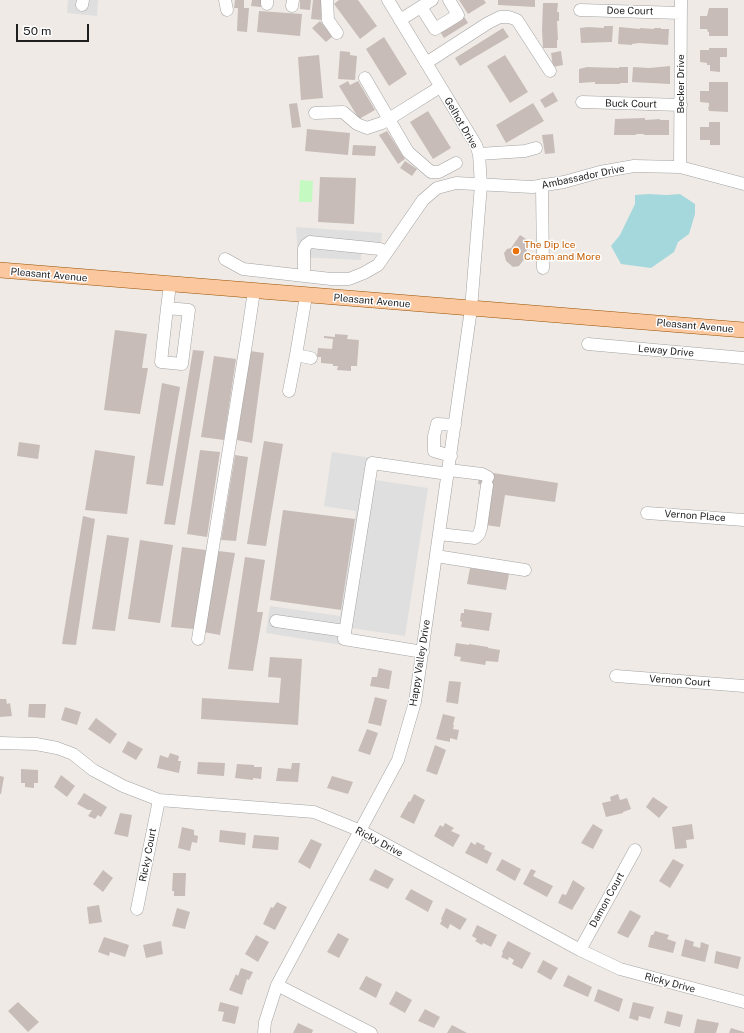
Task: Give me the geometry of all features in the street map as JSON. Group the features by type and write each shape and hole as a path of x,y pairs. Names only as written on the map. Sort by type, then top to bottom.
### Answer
{"main road":[{"name":"Pleasant Avenue","path":"0,270 306,296 744,330"}],"street":[{"path":"328,0 328,20 337,33"},
{"name":"Gelhot Drive","path":"388,0 476,145 479,154 481,185 472,309"},
{"path":"400,20 432,0"},
{"path":"420,7 435,29 458,15 449,0"},
{"name":"Becker Drive","path":"680,167 681,0"},
{"name":"Doe Court","path":"580,10 680,13"},
{"path":"426,63 488,23 500,17 509,17 517,20 550,71"},
{"path":"365,78 408,152 431,172 439,172 456,164"},
{"path":"315,113 343,112 357,124 367,128 382,123 440,87"},
{"name":"Buck Court","path":"582,102 681,105"},
{"path":"479,154 525,151 536,148"},
{"name":"Ambassador Drive","path":"225,259 244,269 304,276 349,279 378,265 423,200 436,188 456,183 532,187 564,182 600,172 634,166 680,167 744,184"},
{"path":"542,185 543,268"},
{"path":"304,276 304,249 310,242 380,249 387,252"},
{"path":"167,308 189,310 182,364 161,362 167,308 170,284"},
{"path":"198,639 248,338 254,291"},
{"path":"289,391 306,296"},
{"name":"Happy Valley Drive","path":"264,1033 265,1022 277,985 398,760 415,702 472,309"},
{"name":"Leway Drive","path":"588,344 744,358"},
{"path":"296,355 311,358"},
{"path":"451,456 434,451 434,436 437,424 455,426"},
{"path":"423,652 344,639 372,463 448,472 482,474 488,481 482,528 479,534 475,538 439,534"},
{"name":"Vernon Place","path":"647,512 744,520"},
{"path":"436,556 525,570"},
{"path":"276,621 345,631"},
{"name":"Vernon Court","path":"616,676 744,686"},
{"name":"Ricky Drive","path":"0,743 36,744 57,748 73,754 93,770 123,786 159,800 314,812 361,831 580,950 620,969 744,1002"},
{"name":"Ricky Court","path":"137,910 159,800"},
{"name":"Damon Court","path":"580,950 635,850"},
{"path":"277,985 371,1033"}],"green space":[{"path":"300,180 313,181 312,202 299,202"}],"shaded area":[{"path":"68,0 98,0 97,16 67,13"},
{"path":"296,227 382,233 381,242 371,254 361,254 361,260 298,257"},
{"path":"332,452 378,459 375,480 428,488 405,636 351,628 348,646 266,633 270,606 340,616 356,511 324,506"}],"water":[{"path":"680,194 695,204 695,214 689,234 678,242 674,252 651,268 621,264 611,246 620,235 635,204 635,195"}],"building":[{"path":"235,0 244,0 244,8 249,8 247,32 237,31 238,8 234,8"},
{"path":"252,0 262,0 261,7 251,6"},
{"path":"300,0 311,0 310,10 300,9"},
{"path":"313,0 323,0 321,20 311,19"},
{"path":"339,0 358,0 377,26 360,39 334,4"},
{"path":"459,0 484,0 486,3 468,14"},
{"path":"498,0 535,0 535,7 498,5"},
{"path":"543,3 558,3 557,12 559,12 559,21 557,21 557,48 543,48"},
{"path":"709,8 728,8 728,36 709,36 707,29 700,29 700,16 707,16"},
{"path":"259,11 302,14 300,36 257,32"},
{"path":"463,15 468,23 444,38 439,30"},
{"path":"320,21 333,36 326,42 312,28"},
{"path":"604,26 613,26 612,42 581,43 580,28 604,28"},
{"path":"619,27 669,29 668,45 639,43 632,45 618,44"},
{"path":"503,28 509,37 460,66 455,58"},
{"path":"384,37 407,74 389,86 366,49"},
{"path":"709,48 727,48 727,57 720,57 720,72 710,71 710,65 700,62 700,50 709,50"},
{"path":"340,51 350,52 350,55 357,56 355,80 338,79"},
{"path":"561,51 563,65 553,67 551,53"},
{"path":"319,55 323,98 301,100 298,57"},
{"path":"505,55 528,92 510,103 487,66"},
{"path":"670,66 670,84 632,82 633,67 649,68"},
{"path":"587,67 628,67 628,83 579,83 579,69"},
{"path":"348,81 350,85 358,81 375,110 359,119 339,86"},
{"path":"709,82 728,82 728,112 709,111 709,103 700,102 700,91 709,91"},
{"path":"553,92 558,101 545,108 540,100"},
{"path":"297,103 301,127 292,128 289,104"},
{"path":"533,103 544,121 506,143 496,125"},
{"path":"428,111 451,148 433,159 410,122"},
{"path":"645,118 645,120 669,120 669,135 614,135 615,119"},
{"path":"709,122 720,122 720,145 710,145 710,140 700,140 700,127 709,127"},
{"path":"307,129 350,133 348,155 305,151"},
{"path":"387,131 405,159 398,164 379,135"},
{"path":"553,134 555,153 545,154 542,135"},
{"path":"353,145 376,146 375,156 352,155"},
{"path":"405,161 417,169 412,176 400,168"},
{"path":"320,177 356,178 354,224 318,222"},
{"name":"The Dip Ice Cream and More","path":"520,235 532,243 523,256 525,258 519,266 513,267 506,261 504,253 507,249 511,248"},
{"path":"115,330 147,334 142,368 148,368 140,414 104,410"},
{"path":"335,334 348,335 347,339 359,340 357,366 351,366 351,371 337,370 338,366 321,363 321,357 317,357 318,348 332,349 333,339 324,338 324,336 335,337"},
{"path":"193,350 204,351 175,525 164,524"},
{"path":"250,351 264,353 252,443 237,440"},
{"path":"214,356 236,359 224,440 201,437"},
{"path":"162,383 180,387 163,486 146,484"},
{"path":"264,441 283,444 266,546 247,544"},
{"path":"19,442 40,445 38,459 17,456"},
{"path":"95,450 135,456 127,514 85,510"},
{"path":"200,450 220,452 207,537 187,534"},
{"path":"235,455 248,457 236,541 221,540"},
{"path":"493,473 558,483 555,502 505,495 500,527 485,525 491,486 478,484 479,476 492,478"},
{"path":"283,510 355,519 341,610 270,600"},
{"path":"83,516 95,519 76,645 62,644"},
{"path":"107,535 129,538 115,631 92,629"},
{"path":"140,540 173,545 160,623 128,619"},
{"path":"182,547 206,550 194,629 171,627"},
{"path":"218,551 235,553 220,635 204,632"},
{"path":"245,557 265,560 257,612 263,612 253,671 228,669"},
{"path":"470,568 499,572 505,570 505,573 509,574 506,590 467,584"},
{"path":"464,609 492,613 489,631 461,627 461,613 464,613"},
{"path":"456,643 500,650 498,662 486,661 485,665 460,661 461,657 454,656"},
{"path":"270,657 302,659 298,725 201,719 202,698 279,703 281,678 268,677"},
{"path":"379,668 392,671 389,689 370,686 372,677 377,677"},
{"path":"449,681 461,682 458,704 446,702"},
{"path":"375,697 387,700 381,726 368,723"},
{"path":"0,699 6,699 7,704 10,703 12,716 0,717"},
{"path":"29,704 46,704 45,718 28,717"},
{"path":"65,707 81,712 77,725 61,720"},
{"path":"443,714 455,717 453,729 459,730 457,740 450,738 450,742 436,739"},
{"path":"96,718 117,734 110,744 88,729"},
{"path":"367,729 378,733 370,755 358,751"},
{"path":"128,741 143,749 136,760 122,752"},
{"path":"435,745 446,750 437,775 426,771"},
{"path":"170,753 179,756 178,761 181,761 179,773 157,768 160,755 168,758"},
{"path":"198,762 225,763 224,776 197,774"},
{"path":"292,763 300,763 298,782 276,781 278,768 291,769"},
{"path":"237,764 262,767 261,779 253,778 253,780 235,778"},
{"path":"21,769 38,770 38,783 34,783 34,788 25,787 25,783 21,783"},
{"path":"61,775 75,786 67,797 54,787"},
{"path":"0,776 4,777 1,794 0,794"},
{"path":"332,776 353,782 348,794 327,788"},
{"path":"84,793 107,807 101,817 98,815 95,819 88,816 92,810 88,810 77,804"},
{"path":"414,794 425,800 414,824 400,817"},
{"path":"618,794 620,800 627,798 631,809 623,813 606,817 602,803 611,801 610,797"},
{"path":"653,797 668,807 659,818 646,807"},
{"path":"120,813 132,815 128,837 114,834"},
{"path":"445,823 454,828 451,831 460,835 453,847 434,836 440,825 443,827"},
{"path":"593,824 603,830 593,849 581,843"},
{"path":"692,824 694,839 686,840 687,848 675,849 672,827"},
{"path":"182,827 194,830 194,835 198,836 197,843 192,842 190,851 178,848"},
{"path":"220,830 246,833 245,845 219,842"},
{"path":"254,835 279,837 278,850 252,848"},
{"path":"311,839 322,844 310,869 298,862"},
{"path":"471,842 475,845 477,842 485,846 484,849 492,853 487,864 465,853"},
{"path":"502,859 521,869 515,881 496,870"},
{"path":"673,859 684,865 670,888 659,881"},
{"path":"375,869 394,879 388,889 369,880"},
{"path":"531,869 536,871 533,876 553,886 547,897 523,884"},
{"path":"103,870 113,878 103,892 93,884"},
{"path":"173,873 186,873 185,896 174,896 174,891 172,891"},
{"path":"573,880 585,888 572,910 558,903 562,894 566,895"},
{"path":"411,889 433,901 428,912 405,899"},
{"path":"277,902 287,907 275,930 263,924 271,907 273,908"},
{"path":"99,905 102,922 89,924 87,907"},
{"path":"177,908 190,912 185,929 172,926"},
{"path":"446,908 467,919 460,930 450,924 448,929 440,924"},
{"path":"630,910 641,916 628,938 617,933"},
{"path":"477,925 497,935 491,947 483,943 482,945 475,941 477,939 472,936"},
{"path":"655,931 669,935 667,939 676,942 673,953 648,947 651,935 653,935"},
{"path":"338,933 349,939 339,958 327,952"},
{"path":"256,935 269,942 258,962 245,954"},
{"path":"104,937 129,945 125,957 110,952 109,956 98,952"},
{"path":"685,939 694,942 693,946 700,948 701,942 709,945 705,962 681,956"},
{"path":"161,941 163,954 146,958 143,945"},
{"path":"508,941 531,953 522,969 512,964 514,960 509,957 508,960 501,957"},
{"path":"716,951 741,957 738,969 714,963"},
{"path":"543,960 558,968 551,980 537,972"},
{"path":"241,968 253,972 249,980 247,979 242,995 229,990 236,974 238,976"},
{"path":"568,975 592,987 588,997 563,986"},
{"path":"366,976 382,984 376,998 359,989"},
{"path":"598,989 623,999 619,1012 594,1001"},
{"path":"396,991 412,1000 405,1013 389,1004"},
{"path":"18,1002 39,1022 28,1032 8,1011"},
{"path":"220,1002 239,1007 235,1024 222,1021 224,1012 218,1011"},
{"path":"633,1002 654,1007 650,1019 639,1016 638,1021 629,1018"},
{"path":"425,1009 440,1017 434,1028 418,1021"},
{"path":"667,1011 683,1015 680,1027 664,1023"},
{"path":"697,1019 719,1023 716,1033 694,1033"},
{"path":"298,1023 313,1030 312,1033 293,1033"},
{"path":"452,1025 467,1033 447,1033"},
{"path":"731,1028 744,1032 744,1033 729,1033"}],"place":[{"name":"The Dip Ice Cream and More","path":"516,251"}]}
